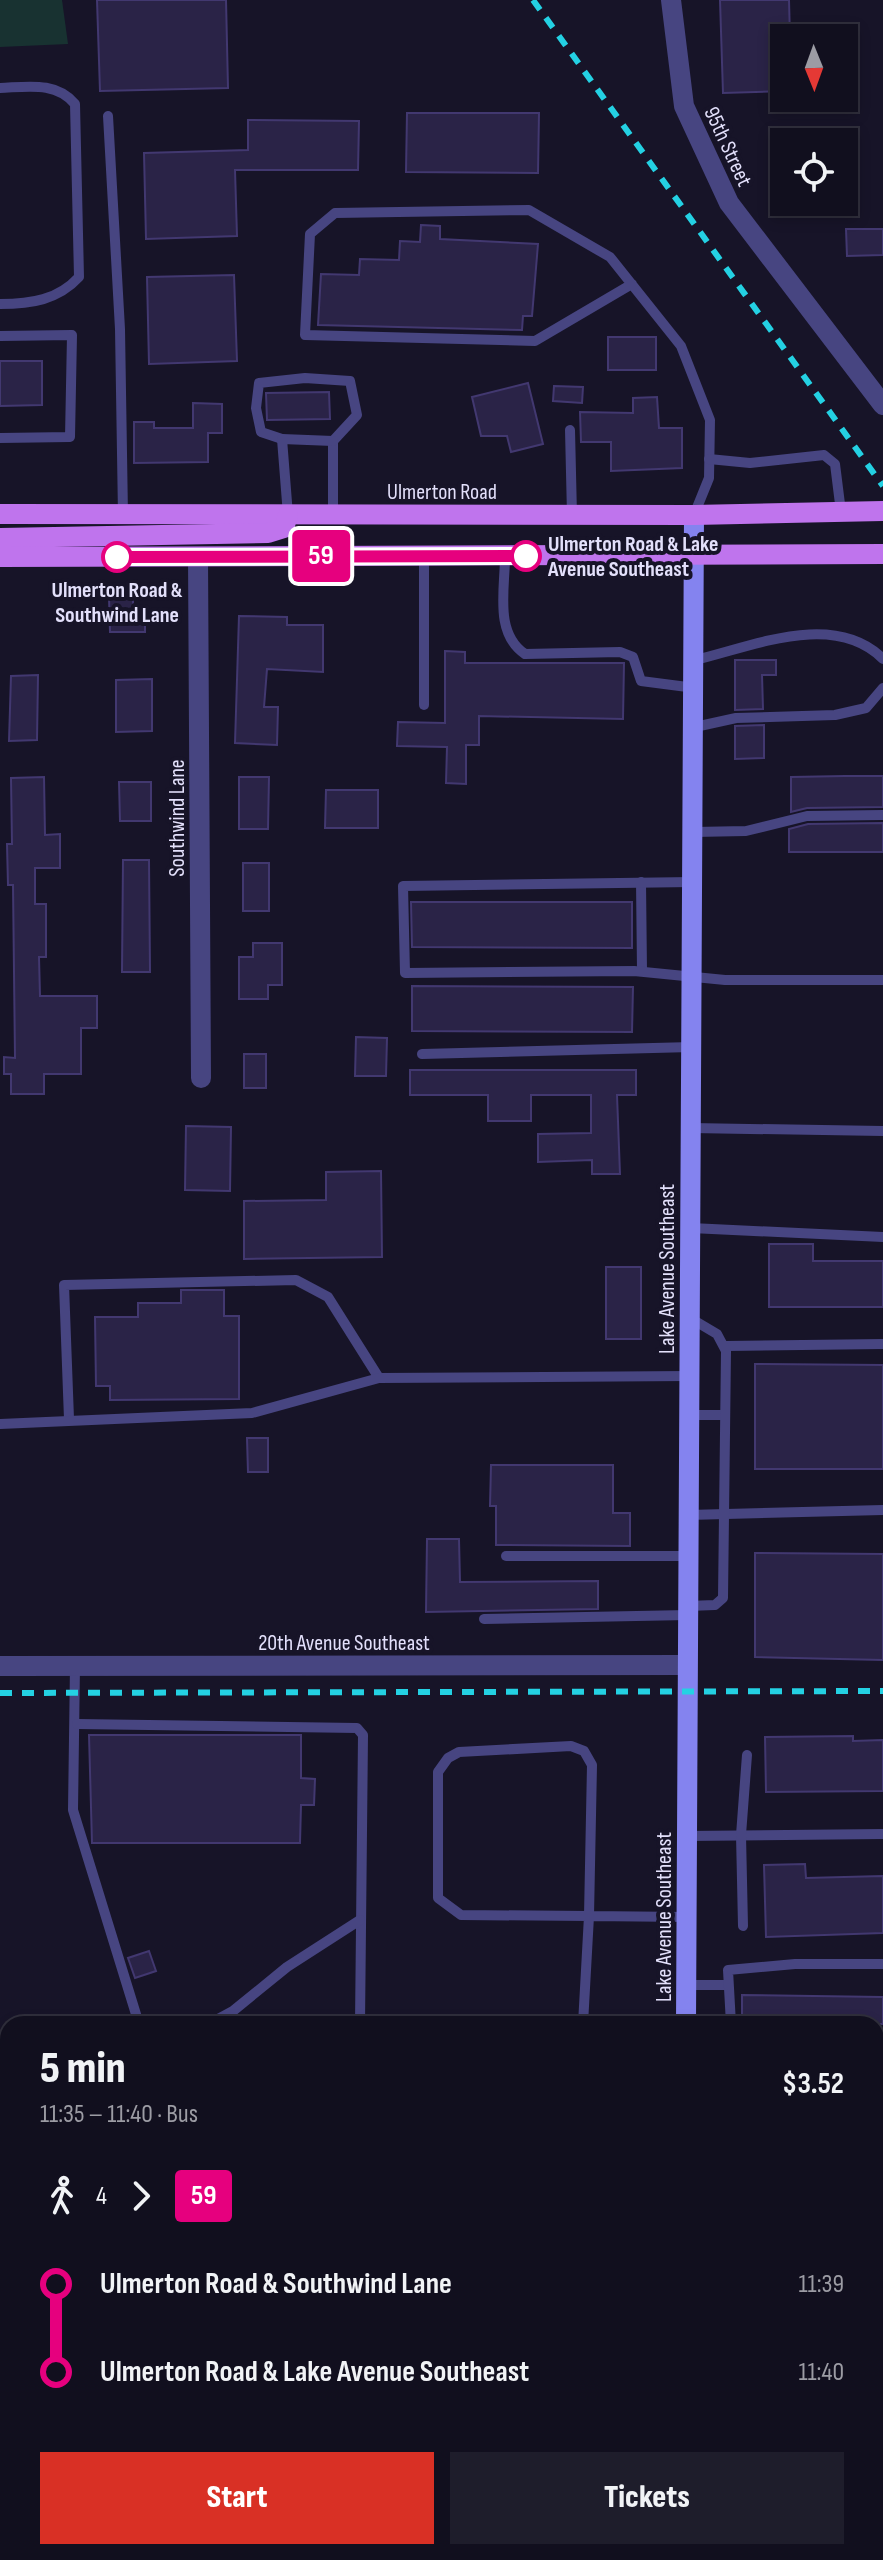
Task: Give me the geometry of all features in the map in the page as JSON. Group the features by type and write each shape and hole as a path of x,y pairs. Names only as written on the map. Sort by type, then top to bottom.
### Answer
{"main road":[{"name":"Ulmerton Road","path":"0,514 694,515 883,511"},
{"path":"0,538 268,533 284,528 288,515"},
{"path":"0,557 883,554"}],"street":[{"name":"95th Street","path":"671,0 684,106 729,203 876,384 883,405"},
{"name":"Lake Avenue Southeast","path":"686,2016 694,515"},
{"name":"Southwind Lane","path":"198,557 201,1078"},
{"name":"20th Avenue Southeast","path":"0,1666 687,1665"}],"lane":[{"path":"0,88 49,87 67,94 75,104 80,244 79,277 64,294 23,304 0,304"},
{"path":"108,116 120,329 123,515"},
{"path":"632,284 535,341 305,335 310,234 335,213 529,210 610,257 632,284 681,346 710,420 709,478 694,515"},
{"path":"0,336 72,335 70,437 0,438"},
{"path":"333,441 282,439 261,432 256,408 259,383 305,378 350,381 357,415 333,441 333,515"},
{"path":"570,430 572,515"},
{"path":"282,439 288,515"},
{"path":"709,459 750,463 824,455 835,464 841,512"},
{"path":"424,556 424,705"},
{"path":"505,556 504,627 512,645 525,654 620,652 633,657 641,681 695,688"},
{"path":"695,660 796,634 849,639 871,647 883,659"},
{"path":"695,727 736,718 835,715 866,708 883,688"},
{"path":"694,832 746,831 807,816 883,815"},
{"path":"641,882 642,971"},
{"path":"693,882 403,886 401,935 405,973 642,971 725,980 883,980"},
{"path":"422,1054 692,1047"},
{"path":"691,1128 883,1131"},
{"path":"691,1228 883,1237"},
{"path":"69,1419 64,1285 296,1280 328,1297 379,1378"},
{"path":"484,1619 688,1611 715,1605 723,1598 726,1346 717,1334 690,1318"},
{"path":"726,1346 883,1344"},
{"path":"0,1424 252,1413 379,1378 689,1376"},
{"path":"689,1415 724,1415"},
{"path":"688,1515 883,1510"},
{"path":"506,1556 688,1556"},
{"path":"75,1666 77,1724 73,1810 137,2016"},
{"path":"77,1724 99,1727 357,1728 363,1735 360,2016"},
{"path":"583,2016 589,1916 592,1765 584,1751 571,1746 459,1752 448,1758 438,1772 438,1898 461,1915 589,1916 687,1917"},
{"path":"743,1926 741,1835 747,1755"},
{"path":"687,1836 883,1834"},
{"path":"224,2016 287,1967 360,1920"},
{"path":"730,2016 728,1970 795,1964 883,1964"},
{"path":"687,1985 728,1985"}],"green space":[{"path":"0,0 62,0 68,44 0,47"}],"building":[{"path":"97,0 226,0 228,88 100,91"},
{"path":"720,0 789,0 790,24 770,24 770,91 723,93"},
{"path":"407,113 539,113 538,173 406,172"},
{"path":"248,120 359,121 358,170 235,170 237,236 146,239 144,153 248,150"},
{"path":"421,225 440,226 440,239 538,244 532,316 523,316 522,330 318,325 321,274 359,275 360,259 399,260 400,241 420,242"},
{"path":"846,229 883,229 883,255 847,256"},
{"path":"234,275 237,361 149,364 147,277"},
{"path":"608,337 656,337 656,370 608,370"},
{"path":"0,361 42,361 42,405 0,406"},
{"path":"528,383 543,444 511,452 507,436 481,436 472,397"},
{"path":"554,386 583,387 582,403 553,401"},
{"path":"329,392 330,419 267,420 266,393"},
{"path":"657,397 659,428 682,428 682,468 611,471 611,442 581,442 580,412 633,413 633,398"},
{"path":"193,403 222,404 222,433 208,433 208,462 134,463 134,422 154,422 154,428 193,428"},
{"path":"133,596 133,608 145,608 145,632 110,632 109,597"},
{"path":"239,616 287,617 287,625 323,625 323,672 267,669 264,707 278,707 277,745 235,743"},
{"path":"445,651 465,652 465,663 624,663 623,719 479,716 479,745 466,745 466,784 446,783 447,747 397,746 398,722 445,723"},
{"path":"735,660 776,660 776,675 762,675 763,709 735,710"},
{"path":"38,675 37,740 9,741 11,676"},
{"path":"152,679 152,731 116,732 116,680"},
{"path":"764,725 764,758 735,759 735,726"},
{"path":"883,776 883,807 807,808 791,812 791,777"},
{"path":"44,777 45,835 60,834 60,868 35,868 35,904 46,904 46,957 39,957 40,996 97,996 97,1028 81,1028 81,1074 44,1074 44,1094 11,1094 11,1074 4,1074 4,1057 15,1058 13,885 8,885 7,844 12,844 11,778"},
{"path":"239,777 269,777 268,829 239,829"},
{"path":"119,782 151,782 151,821 120,821"},
{"path":"326,790 378,790 378,828 325,828"},
{"path":"883,823 883,852 789,852 789,829 808,824"},
{"path":"123,860 149,860 150,972 122,972"},
{"path":"243,863 269,863 269,911 243,911"},
{"path":"411,902 632,902 632,948 412,947"},
{"path":"253,943 282,943 282,985 268,985 268,999 239,999 239,957 253,957"},
{"path":"412,986 633,987 632,1032 412,1031"},
{"path":"356,1037 387,1038 386,1076 355,1076"},
{"path":"244,1054 266,1054 266,1088 244,1088"},
{"path":"410,1070 636,1070 636,1095 617,1095 620,1174 592,1174 592,1160 538,1162 538,1134 591,1133 591,1095 531,1095 531,1121 488,1121 488,1095 410,1095"},
{"path":"186,1126 231,1127 230,1191 185,1190"},
{"path":"381,1171 382,1257 244,1259 244,1201 326,1200 326,1172"},
{"path":"769,1244 813,1244 813,1261 883,1261 883,1307 769,1307"},
{"path":"606,1267 641,1267 641,1339 606,1339"},
{"path":"181,1290 224,1290 224,1316 239,1316 239,1399 110,1400 110,1386 96,1386 95,1317 138,1317 138,1303 181,1303"},
{"path":"755,1364 883,1365 883,1469 755,1469"},
{"path":"247,1438 268,1438 268,1472 248,1472"},
{"path":"491,1465 613,1465 613,1513 630,1513 630,1546 496,1545 496,1506 490,1506"},
{"path":"427,1539 459,1539 460,1582 598,1581 598,1609 426,1612"},
{"path":"755,1553 883,1554 883,1660 755,1657"},
{"path":"89,1735 301,1735 301,1778 315,1779 314,1805 301,1805 300,1843 92,1843"},
{"path":"853,1736 853,1741 883,1740 883,1791 766,1792 765,1737"},
{"path":"805,1864 806,1878 883,1876 883,1933 766,1937 764,1865"},
{"path":"149,1951 156,1971 135,1978 128,1958"},
{"path":"742,1995 883,1997 883,2016 742,2016"}],"railway":[{"path":"533,0 883,486"},
{"path":"0,1693 883,1691"}],"bus line":[{"name":"59","path":"117,557 526,556"}],"place":[{"name":"Ulmerton Road & Lake Avenue Southeast","path":"526,556"},
{"name":"Ulmerton Road & Southwind Lane","path":"117,557"}]}
